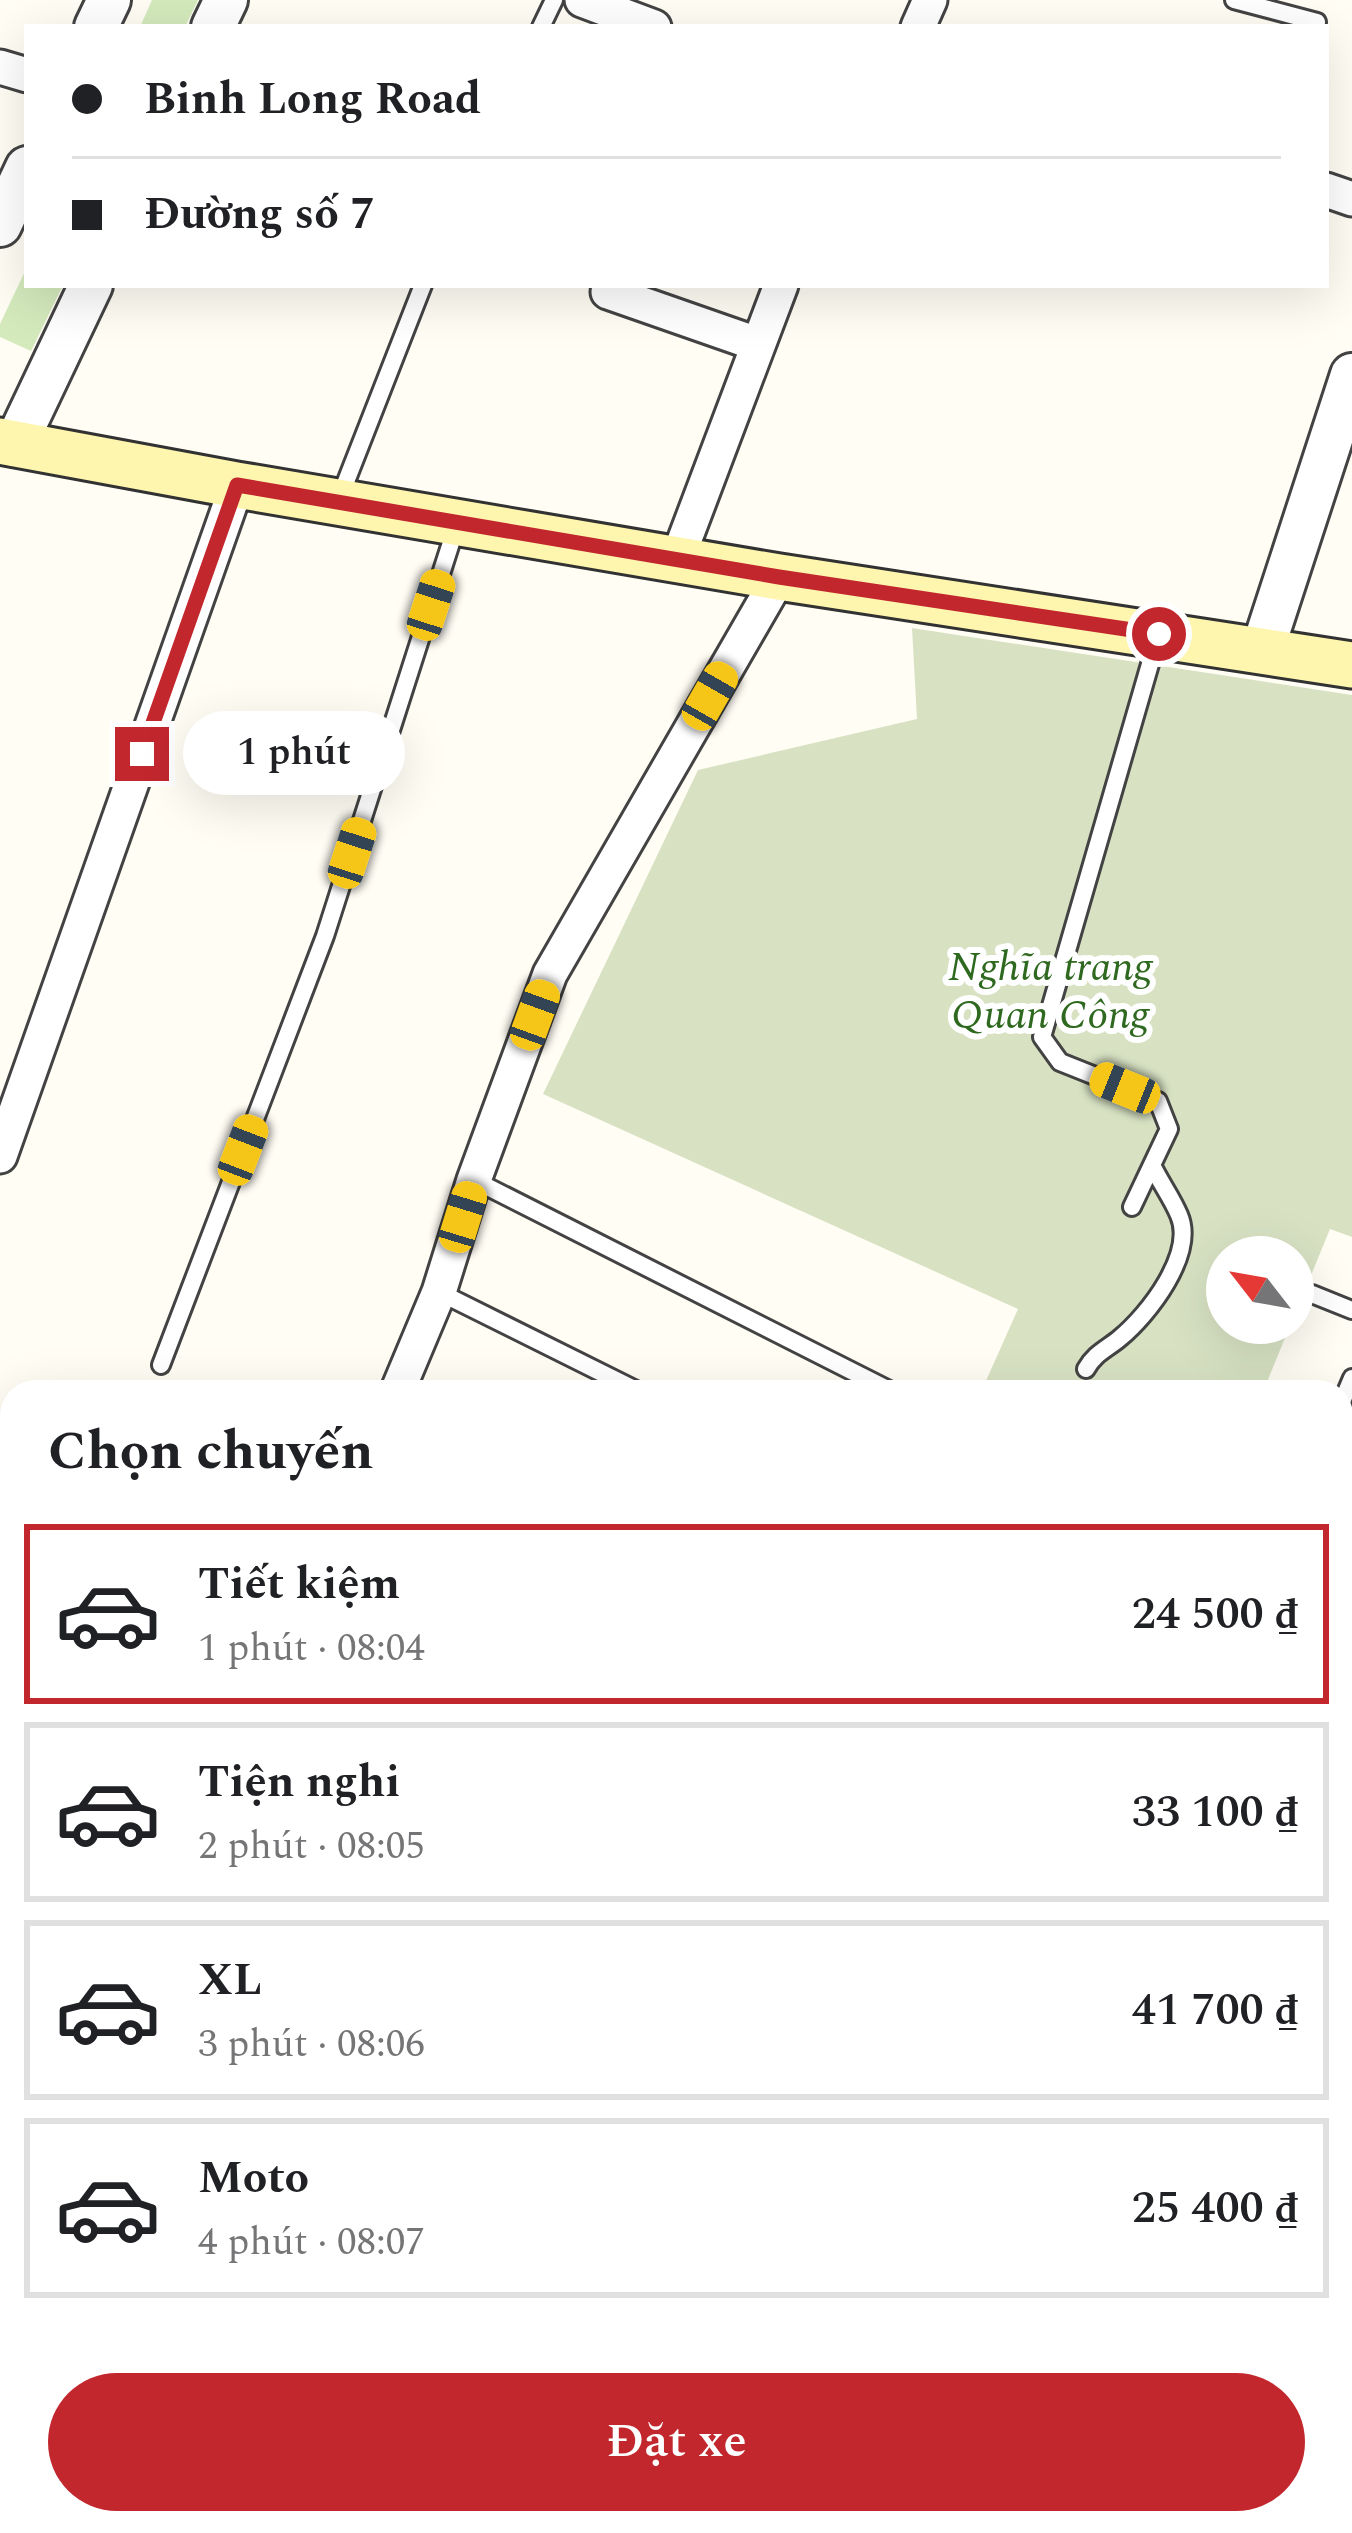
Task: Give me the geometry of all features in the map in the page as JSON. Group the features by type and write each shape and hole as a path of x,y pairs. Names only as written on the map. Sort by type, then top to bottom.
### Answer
{"main road":[{"path":"8,443 779,577 1352,664"}],"street":[{"path":"582,0 646,24"},
{"path":"0,225 24,174"},
{"path":"8,443 89,288"},
{"path":"609,288 608,292 757,344"},
{"path":"677,560 780,288"},
{"path":"1262,651 1352,375"},
{"path":"0,1156 237,485"},
{"path":"402,1380 439,1292 474,1180 550,974 779,577"}],"lane":[{"path":"1234,0 1316,24"},
{"path":"338,503 422,288"},
{"path":"161,1365 326,936 457,523"},
{"path":"1132,1207 1169,1129 1158,1101 1060,1062 1042,1037 1159,634"},
{"path":"1086,1369 1093,1356 1120,1338 1151,1307 1170,1278 1180,1245 1180,1217 1152,1165"},
{"path":"474,1180 869,1380"},
{"path":"439,1292 616,1380"},
{"path":"1314,1295 1352,1310"}],"green space":[{"path":"152,0 198,0 186,24 141,24"},
{"path":"24,273 24,288 62,288 31,351 0,337 0,324"},
{"name":"Nghĩa trang Quan Công","path":"912,628 1352,695 1352,1237 1330,1229 1314,1268 1314,1236 1206,1236 1206,1344 1282,1344 1268,1380 986,1380 1018,1309 543,1094 698,770 917,719"}],"route":[{"path":"142,754 237,485 779,577 1159,634"}]}
